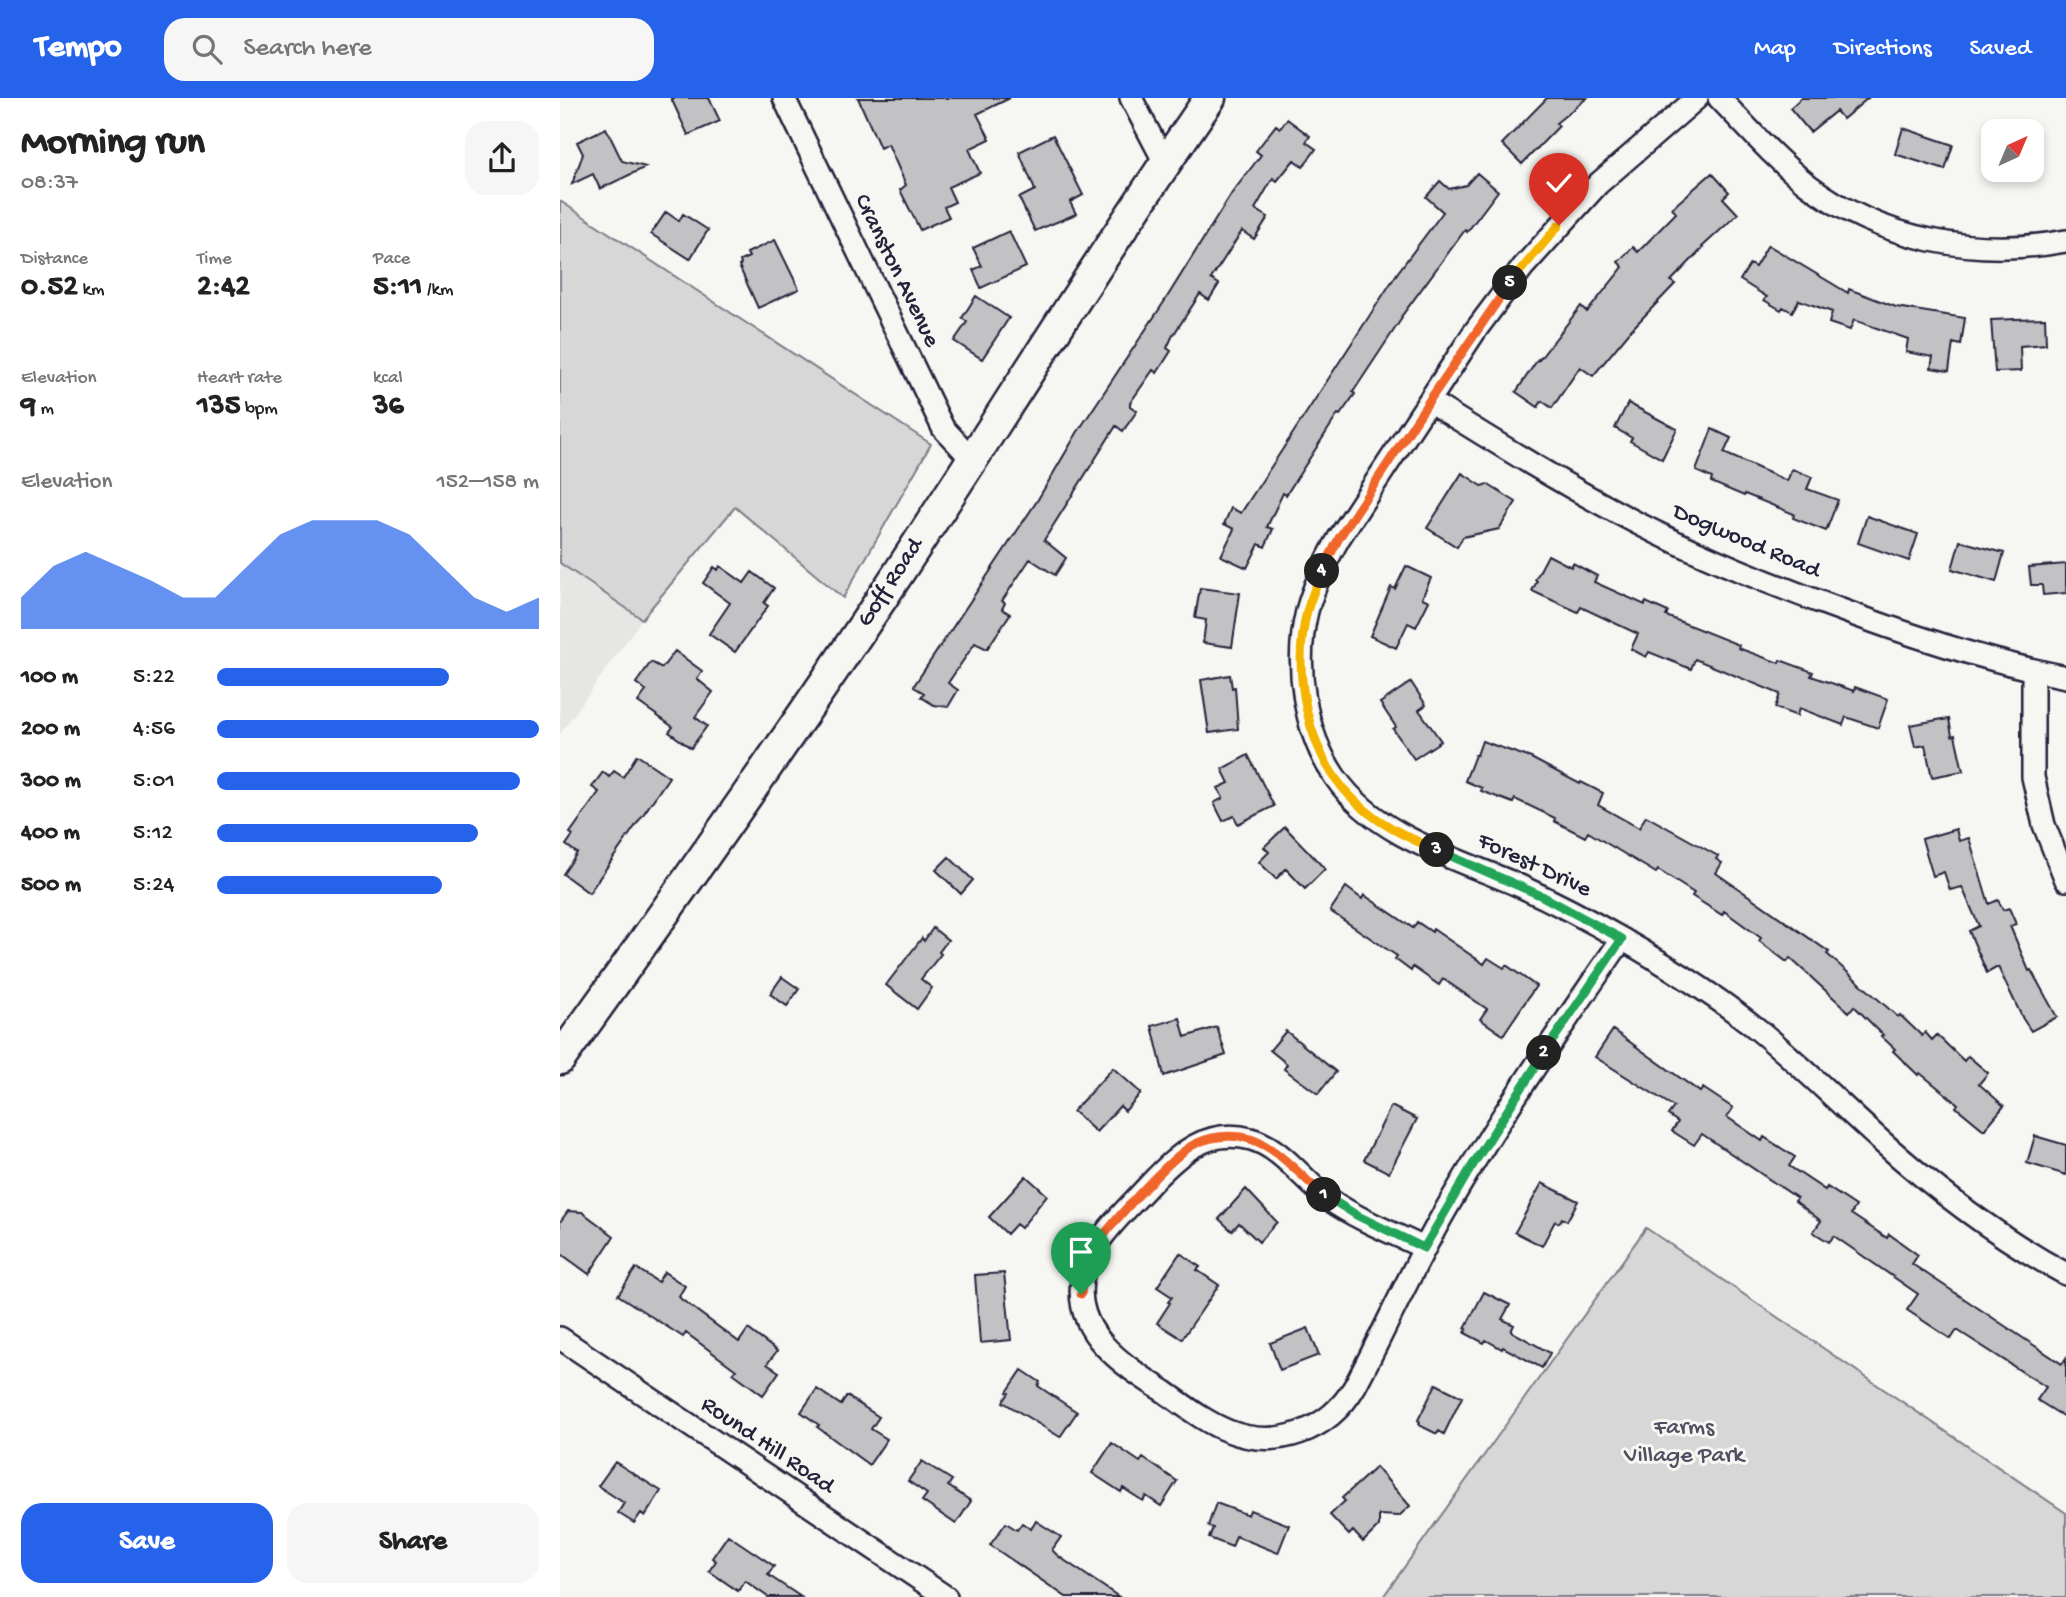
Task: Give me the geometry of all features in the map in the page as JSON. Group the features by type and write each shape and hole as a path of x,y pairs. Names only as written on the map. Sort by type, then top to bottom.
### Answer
{"street":[{"name":"Cranston Avenue","path":"784,98 943,428 972,459"},
{"path":"1131,98 1165,163"},
{"name":"Goff Road","path":"560,1059 821,688 1086,281 1210,98"},
{"name":"Forest Drive","path":"1697,98 1619,164 1559,225 1491,308 1339,538 1312,596 1302,647 1307,706 1317,743 1342,787 1380,822 1426,846 1542,896 1622,939 1728,1006 1787,1054 1879,1139 1934,1185 1998,1233 2066,1274"},
{"path":"1719,98 1804,182 1829,200 1875,225 1910,236 1973,245 2014,247 2066,241"},
{"name":"Dogwood Road","path":"1429,401 1574,489 1648,529 1764,581 1953,648 2066,677"},
{"path":"2033,670 2033,777 2044,825 2066,880"},
{"path":"1424,1248 1339,1206 1264,1144 1244,1138 1214,1138 1195,1144 1179,1155 1094,1249 1084,1270 1082,1306 1090,1326 1110,1351 1191,1410 1233,1433 1255,1438 1283,1438 1321,1424 1345,1402 1361,1376 1424,1248 1462,1181 1520,1089 1622,939"},
{"name":"Round Hill Road","path":"560,1338 946,1597"}],"shaded area":[{"path":"560,563 642,619 560,734"}],"green space":[{"path":"560,201 931,444 843,598 735,507 642,619 560,563"},
{"name":"Farms Village Park","path":"1646,1228 2066,1513 2066,1597 1383,1597"}],"building":[{"path":"671,98 709,98 720,121 688,135"},
{"path":"858,98 1010,98 977,114 990,139 969,149 980,173 948,187 955,202 944,207 949,217 920,230 900,190 906,185 888,144 880,148"},
{"path":"1547,98 1587,98 1556,123 1559,126 1522,164 1502,144"},
{"path":"1801,98 1868,98 1843,119 1836,111 1810,132 1790,108"},
{"path":"1287,119 1310,136 1306,142 1316,149 1303,167 1294,160 1277,181 1273,178 1255,209 1268,217 1254,239 1242,231 1211,279 1219,284 1209,300 1200,294 1172,337 1167,348 1171,351 1157,373 1153,370 1130,403 1137,411 1123,431 1116,426 1044,540 1066,558 1055,575 1030,559 1002,601 1005,603 1002,609 1010,614 987,649 975,643 948,683 958,690 948,707 934,705 921,697 924,693 914,687 915,684 1037,501 1077,433 1232,193 1261,155 1256,151 1276,125 1280,128"},
{"path":"606,128 622,161 646,167 600,189 593,174 572,184 583,154 577,142"},
{"path":"1903,128 1953,145 1945,170 1895,154"},
{"path":"1053,135 1083,195 1070,202 1076,214 1035,231 1019,198 1035,190 1019,152"},
{"path":"1477,173 1498,191 1467,232 1465,230 1401,317 1353,392 1355,394 1340,415 1338,414 1286,495 1283,493 1267,527 1273,529 1265,547 1259,544 1247,568 1221,556 1234,529 1224,524 1231,508 1241,513 1398,272 1443,212 1426,197 1440,181 1449,189 1466,185"},
{"path":"1712,173 1729,192 1723,198 1738,214 1702,247 1671,281 1675,284 1631,330 1593,376 1580,367 1552,408 1542,401 1538,407 1516,392 1538,359 1581,306 1587,312 1623,267 1618,262 1633,247 1638,252 1676,213 1672,208"},
{"path":"666,212 679,221 683,214 708,230 690,259 651,234"},
{"path":"1009,231 1026,267 981,288 973,270 982,266 973,248"},
{"path":"775,240 799,289 758,308 739,266 740,261 749,257 747,253"},
{"path":"1768,245 1848,293 1849,289 1896,307 1965,318 1961,345 1953,343 1949,371 1931,368 1933,357 1906,352 1908,339 1854,320 1850,330 1829,323 1832,312 1799,300 1792,312 1783,307 1781,310 1764,300 1767,297 1740,280 1750,264 1755,267"},
{"path":"976,296 1009,318 982,359 954,341 967,322 962,318"},
{"path":"2045,318 2046,344 2020,346 2021,371 1995,372 1991,320"},
{"path":"1628,403 1677,429 1662,459 1630,441 1632,438 1615,428"},
{"path":"1712,429 1731,438 1724,453 1787,481 1792,469 1812,477 1807,489 1838,500 1826,531 1793,518 1794,514 1711,482 1712,478 1696,471"},
{"path":"1462,473 1482,486 1487,484 1516,502 1499,529 1463,537 1457,547 1427,528"},
{"path":"1867,516 1918,534 1909,561 1858,543"},
{"path":"1960,541 2004,553 1996,582 1952,569"},
{"path":"1548,555 1571,567 1573,563 1597,576 1594,582 1645,605 1646,602 1668,612 1666,616 1739,645 1738,648 1813,672 1811,676 1854,691 1855,687 1888,699 1878,728 1846,717 1843,725 1799,708 1797,716 1775,708 1780,694 1695,659 1691,669 1649,652 1646,657 1631,649 1638,634 1581,607 1578,612 1532,591"},
{"path":"2066,564 2066,593 2043,595 2042,585 2031,585 2029,567"},
{"path":"720,566 744,583 752,572 774,588 764,603 768,606 735,652 709,634 730,603 703,583 714,567 718,570"},
{"path":"1406,566 1431,578 1422,598 1429,601 1416,627 1408,623 1396,648 1370,636 1391,587 1395,589"},
{"path":"1200,588 1240,593 1232,647 1203,643 1206,620 1195,618"},
{"path":"675,651 702,671 697,679 713,692 695,717 707,726 691,748 669,732 673,727 638,702 646,691 636,683 651,662 662,668"},
{"path":"1230,675 1232,688 1235,687 1238,729 1209,733 1201,680"},
{"path":"1411,682 1426,705 1419,710 1441,741 1414,759 1393,729 1396,727 1380,703"},
{"path":"1949,719 1963,771 1932,777 1925,745 1915,747 1910,725"},
{"path":"1482,741 1531,758 1603,793 1598,805 1639,828 1646,816 1718,856 1716,859 1722,863 1716,873 1829,952 1827,954 1922,1036 1925,1032 1932,1040 1937,1035 1964,1061 1968,1056 1988,1073 1979,1084 2004,1106 1984,1130 1956,1107 1958,1104 1920,1073 1918,1075 1854,1006 1849,1012 1790,958 1787,962 1759,941 1761,938 1724,911 1722,915 1658,870 1656,873 1588,832 1585,837 1554,821 1555,818 1515,799 1513,803 1481,791 1482,788 1465,781"},
{"path":"637,755 669,777 589,893 563,874 577,853 566,845 573,835 570,833 599,792 592,787 603,772 609,777 614,771 623,777"},
{"path":"1248,755 1274,806 1238,824 1234,816 1223,821 1214,803 1223,798 1218,788 1229,783 1222,769"},
{"path":"1285,827 1325,869 1305,889 1286,869 1276,879 1259,862 1269,852 1264,847"},
{"path":"1956,829 1959,841 1969,838 1989,904 1998,900 2003,910 2009,908 2016,924 2010,926 2029,971 2031,970 2057,1017 2031,1031 1998,967 1987,973 1969,931 1979,926 1962,887 1950,890 1944,872 1933,876 1922,839"},
{"path":"949,857 973,880 961,894 936,870"},
{"path":"1346,887 1362,899 1364,895 1413,928 1417,922 1432,932 1433,929 1484,964 1488,958 1504,968 1506,965 1536,986 1503,1035 1480,1019 1487,1009 1443,979 1439,985 1413,967 1411,971 1395,959 1397,956 1330,911"},
{"path":"933,928 948,940 939,952 941,954 921,979 932,988 917,1009 886,985 922,938 924,941"},
{"path":"782,977 799,989 787,1006 770,994"},
{"path":"1180,1018 1185,1037 1217,1027 1226,1055 1164,1076 1152,1026"},
{"path":"1613,1030 1700,1092 1703,1088 1733,1108 1727,1117 1762,1141 1764,1137 1795,1157 1789,1166 1825,1190 1827,1187 1856,1206 1851,1214 1887,1238 1889,1234 1918,1255 1912,1264 2062,1364 2066,1358 2066,1418 2037,1400 2046,1387 1957,1330 1951,1339 1907,1310 1918,1294 1834,1236 1829,1242 1813,1232 1821,1221 1795,1201 1797,1198 1702,1134 1694,1145 1672,1131 1678,1122 1668,1115 1674,1107 1595,1057"},
{"path":"1286,1031 1336,1072 1318,1094 1284,1069 1287,1064 1270,1050"},
{"path":"1113,1068 1141,1093 1125,1111 1120,1106 1096,1132 1073,1111"},
{"path":"1391,1106 1417,1119 1389,1173 1364,1160"},
{"path":"2035,1136 2066,1145 2066,1175 2027,1163"},
{"path":"1026,1176 1047,1195 1021,1228 1016,1224 1007,1234 989,1217"},
{"path":"1542,1183 1578,1201 1567,1221 1562,1218 1559,1223 1555,1221 1542,1246 1515,1232"},
{"path":"1246,1189 1277,1222 1259,1242 1239,1223 1232,1231 1219,1219"},
{"path":"568,1211 582,1212 614,1236 589,1274 560,1253 560,1222"},
{"path":"1180,1253 1200,1267 1197,1270 1219,1285 1182,1339 1157,1323 1172,1297 1157,1287"},
{"path":"636,1268 658,1282 664,1272 685,1286 679,1296 681,1299 739,1342 748,1329 777,1351 767,1364 779,1372 763,1395 733,1373 736,1370 686,1333 683,1337 618,1295"},
{"path":"1004,1273 1011,1340 980,1343 975,1275"},
{"path":"1484,1292 1510,1305 1502,1319 1514,1325 1511,1331 1550,1353 1542,1368 1503,1347 1502,1349 1486,1340 1484,1343 1465,1333 1465,1328"},
{"path":"1308,1328 1319,1355 1280,1370 1270,1343"},
{"path":"1022,1370 1040,1382 1038,1386 1077,1412 1060,1437 1003,1402"},
{"path":"1436,1384 1462,1397 1444,1434 1439,1431 1437,1434 1419,1425 1418,1420"},
{"path":"817,1389 841,1405 847,1396 879,1417 871,1429 887,1439 869,1465 801,1412"},
{"path":"1112,1443 1140,1462 1143,1458 1177,1481 1161,1506 1146,1496 1143,1501 1123,1488 1121,1492 1092,1473"},
{"path":"922,1461 952,1480 948,1486 971,1501 956,1524 922,1501 927,1494 908,1481"},
{"path":"615,1462 661,1491 645,1516 641,1513 634,1523 618,1513 624,1503 598,1486"},
{"path":"1376,1467 1410,1506 1399,1516 1379,1515 1379,1526 1363,1542 1353,1531 1349,1535 1330,1515 1345,1501 1342,1498"},
{"path":"1216,1503 1248,1515 1250,1510 1289,1525 1278,1553 1236,1536 1232,1547 1209,1538 1213,1528 1208,1526"},
{"path":"1036,1521 1061,1537 1052,1550 1058,1556 1119,1597 1066,1597 990,1545 1006,1523 1017,1530 1022,1523 1031,1529"},
{"path":"728,1535 774,1566 768,1575 801,1597 768,1597 745,1581 738,1591 709,1571 716,1561 712,1558"}],"route":[{"path":"1081,1294 1089,1259 1106,1234 1179,1155 1195,1144 1218,1137 1244,1138 1264,1144 1339,1206 1424,1248 1520,1089 1622,939 1542,896 1426,846 1365,811 1342,787 1322,757 1312,729 1304,690 1302,647 1307,612 1321,572 1339,538 1475,331 1507,287 1559,225"}]}
